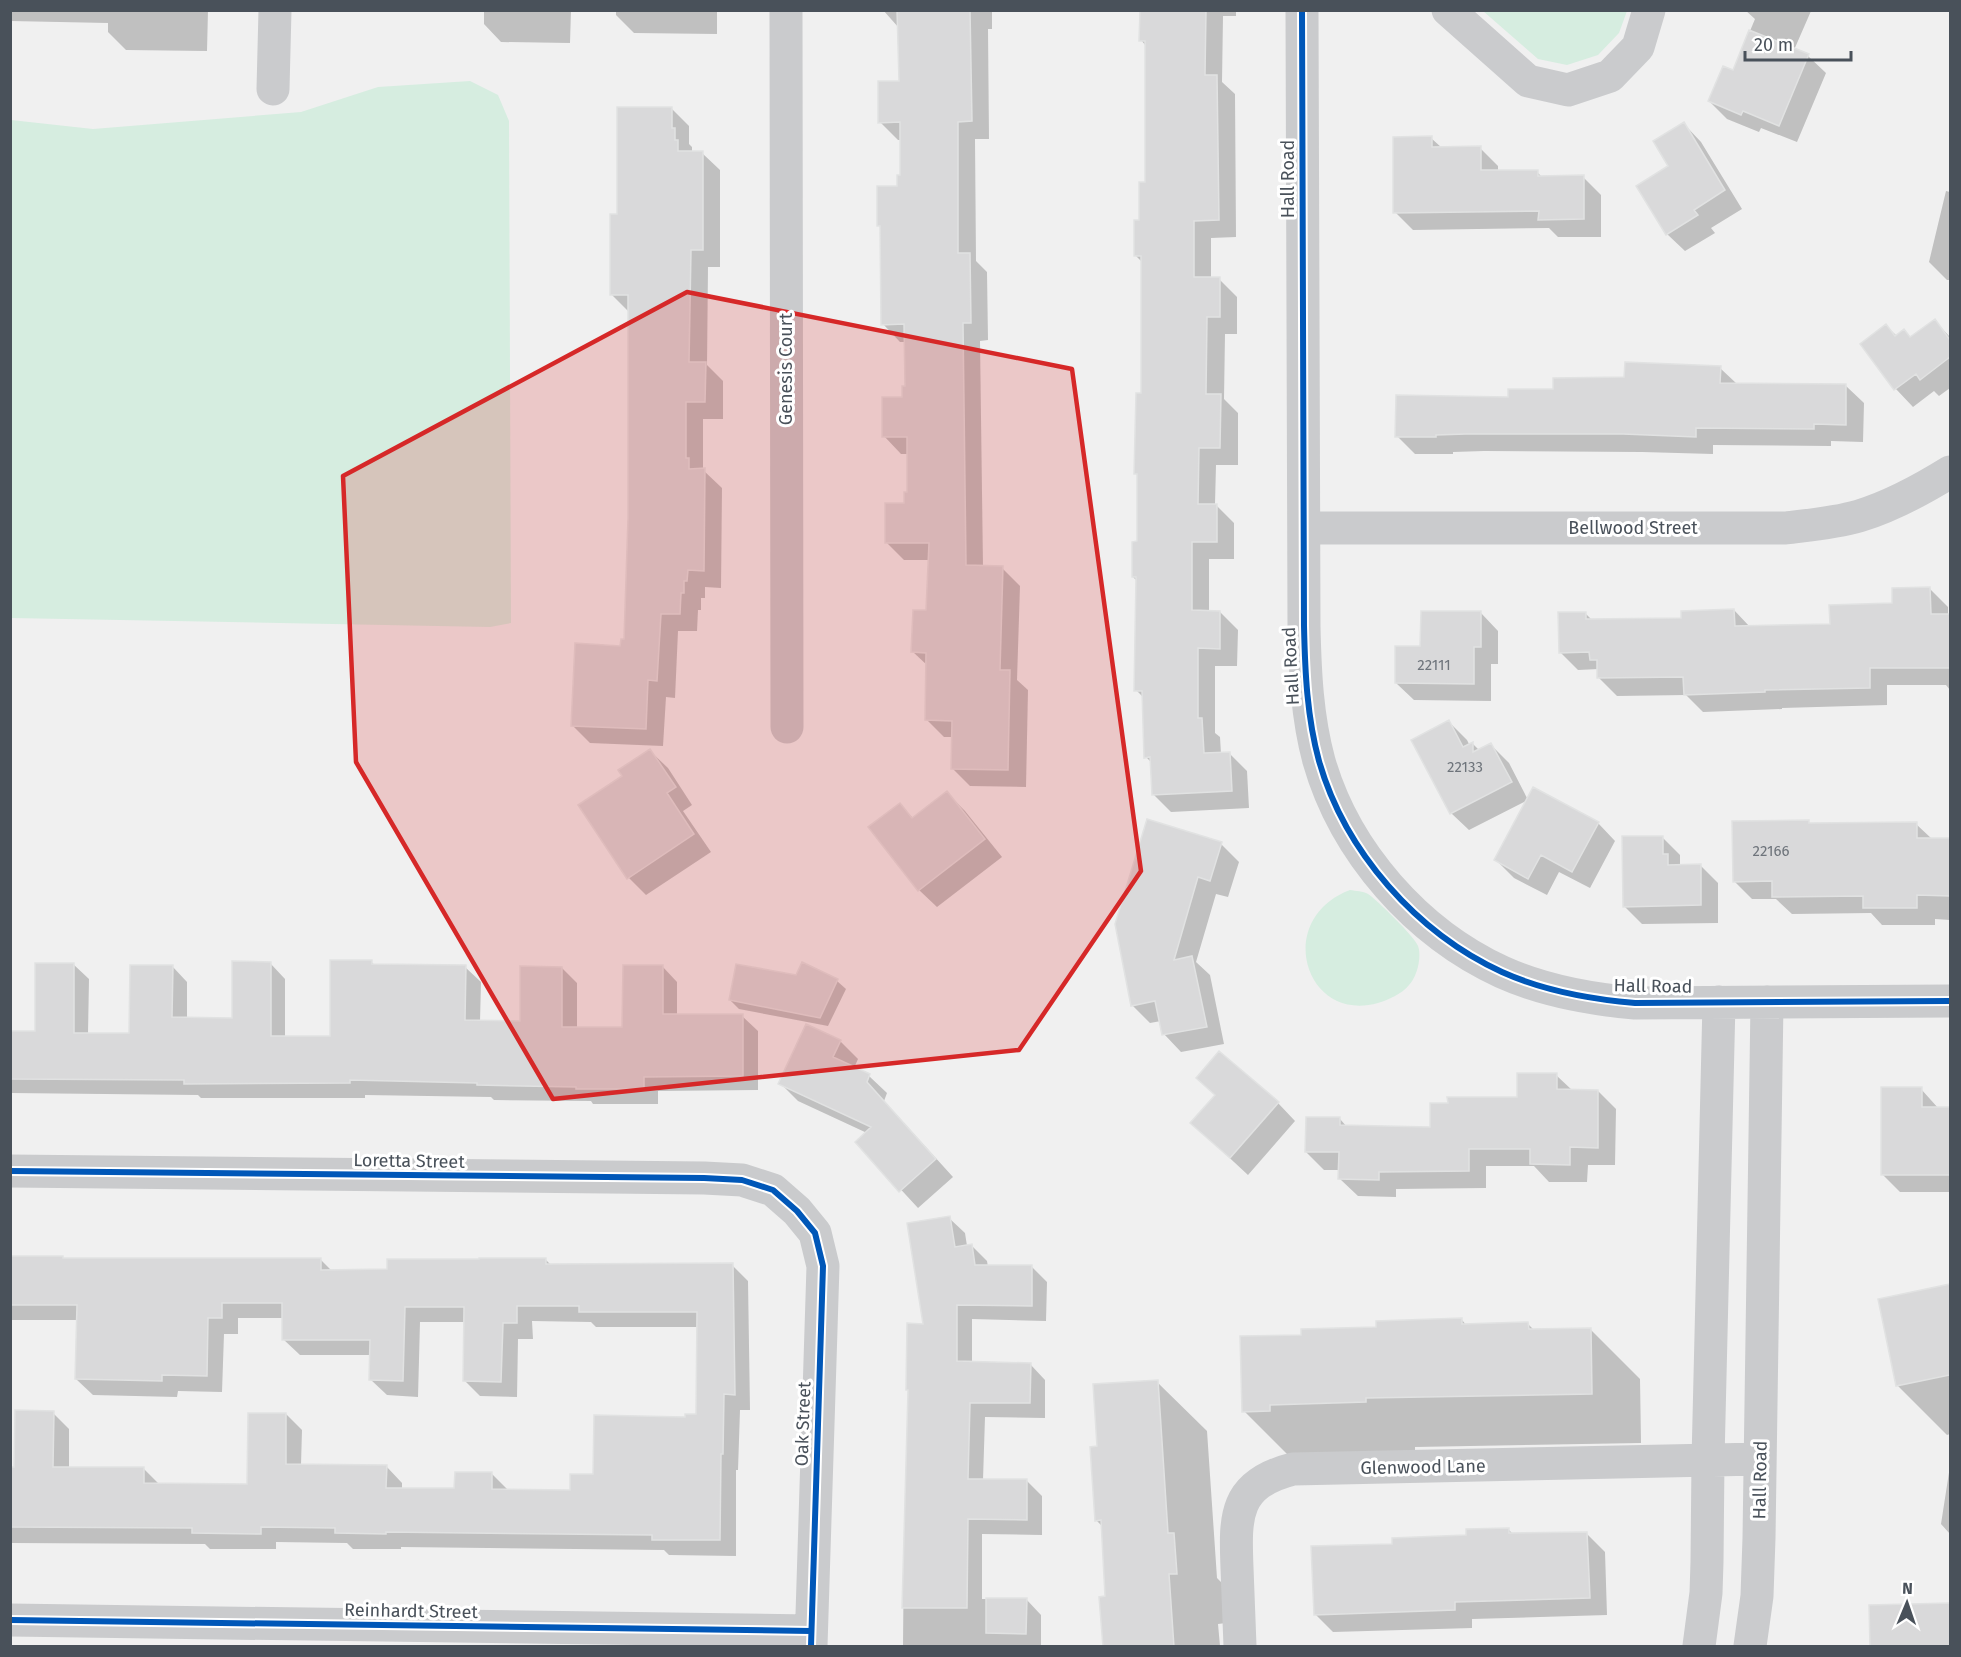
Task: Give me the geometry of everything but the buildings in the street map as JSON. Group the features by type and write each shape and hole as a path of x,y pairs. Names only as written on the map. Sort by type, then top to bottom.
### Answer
{"street":[{"path":"273,89 275,10"},
{"name":"Genesis Court","path":"786,10 787,727"},
{"name":"Hall Road","path":"1302,10 1306,701 1319,762 1334,800 1369,862 1409,908 1458,948 1502,972 1549,989 1598,1000 1635,1003 1767,1002 1757,1596 1750,1647"},
{"path":"1448,10 1528,81 1568,90 1610,76 1638,47 1649,10"},
{"name":"Bellwood Street","path":"1304,528 1786,528 1822,524 1859,516 1916,494 1950,472"},
{"path":"1767,1002 1950,1001"},
{"path":"1699,1647 1706,1593 1719,1002"},
{"name":"Loretta Street","path":"10,1171 742,1180 773,1190 797,1211"},
{"name":"Oak Street","path":"797,1211 815,1233 823,1266 811,1639"},
{"name":"Glenwood Lane","path":"1240,1647 1236,1527 1241,1507 1248,1495 1260,1482 1276,1473 1293,1469 1760,1459"},
{"name":"Reinhardt Street","path":"10,1620 811,1639"}],"highlighted area":[{"path":"687,292 1072,369 1141,871 1019,1050 553,1099 356,762 343,476"}],"green space":[{"path":"1483,11 1627,11 1619,33 1598,55 1567,65 1538,59"},
{"path":"470,81 498,95 509,121 511,623 490,627 11,618 11,120 93,129 301,112 378,87"},
{"path":"1350,890 1364,892 1372,897 1403,927 1418,946 1419,961 1412,981 1399,994 1378,1003 1353,1005 1332,998 1317,984 1308,965 1306,944 1312,923 1326,904"}],"cycle path":[{"path":"1302,10 1306,677 1309,711 1319,761 1331,795 1366,857 1388,886 1441,935 1502,972 1550,989 1635,1003 1950,1001"},
{"path":"10,1171 704,1178 742,1180 773,1190 797,1211 815,1233 823,1266 811,1646"},
{"path":"10,1620 811,1631"}]}
